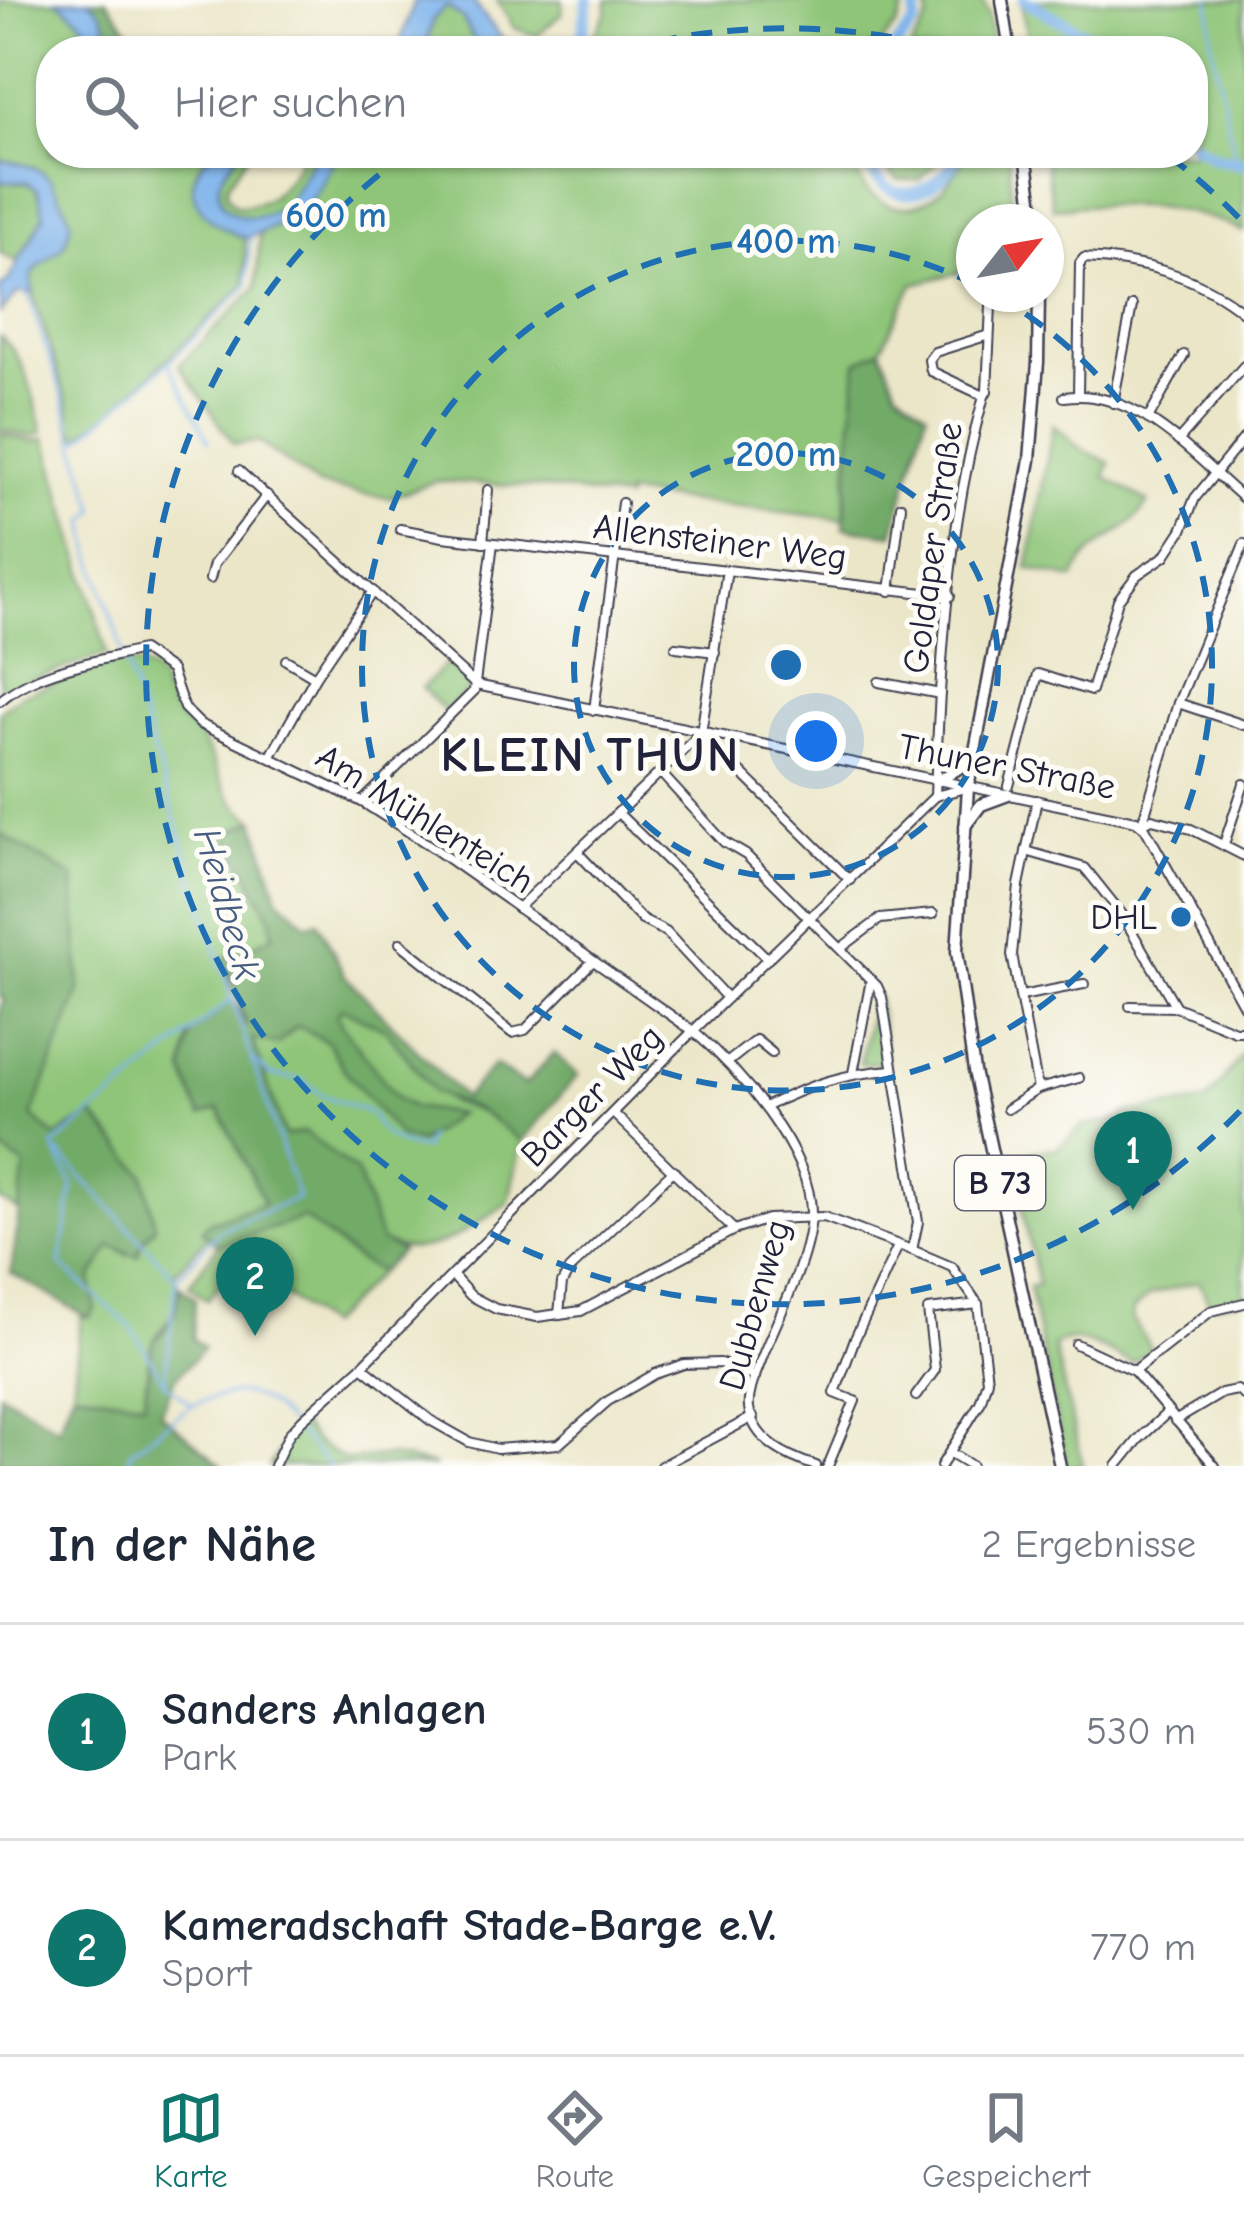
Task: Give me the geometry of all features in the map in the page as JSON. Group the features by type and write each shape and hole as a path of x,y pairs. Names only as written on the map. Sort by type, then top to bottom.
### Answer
{"main road":[{"path":"1002,0 1008,36"},
{"path":"1028,168 1033,204"},
{"name":"B 73","path":"1039,312 1030,460 968,788 957,951 963,1006 1060,1466"},
{"path":"938,780 973,759"},
{"path":"963,829 981,805 1008,790"}],"street":[{"path":"1078,395 1081,260 1117,260 1163,271 1195,282 1244,313"},
{"path":"1113,403 1132,306"},
{"name":"Goldaper Straße","path":"935,796 950,596 971,440 984,396 991,312"},
{"path":"984,396 936,376 929,360 935,352 989,335"},
{"path":"1148,419 1184,355"},
{"path":"1178,441 1244,366"},
{"path":"1064,397 1078,395 1113,403 1148,419 1244,500"},
{"path":"1008,790 1038,674 1091,691 1118,600 1137,575 1165,556 1195,498 1244,438"},
{"path":"239,471 476,685"},
{"path":"362,802 474,692 488,490"},
{"path":"210,579 214,564 267,495"},
{"path":"594,710 622,503"},
{"path":"890,590 901,506"},
{"name":"Allensteiner Weg","path":"400,529 950,596"},
{"path":"1142,824 1178,703 1244,544"},
{"path":"518,908 701,733 727,570"},
{"path":"272,756 315,677 373,591"},
{"path":"676,647 715,652"},
{"name":"Am Mühlenteich","path":"0,701 13,690 142,650 171,670 184,708 200,724 362,802 694,1031"},
{"path":"286,660 315,677"},
{"path":"879,682 940,694"},
{"name":"Thuner Straße","path":"476,685 968,788 1008,790 1142,824 1244,1006"},
{"path":"1178,703 1244,725"},
{"path":"701,733 850,880"},
{"path":"660,772 724,842 746,855 871,978 882,997 918,1222 912,1250"},
{"path":"1224,844 1244,784"},
{"path":"935,796 968,788"},
{"name":"Barger Weg","path":"274,1466 302,1420 362,1366 935,796"},
{"path":"1036,800 1012,955 1038,1089"},
{"path":"618,812 768,959"},
{"path":"1142,824 1153,819 1244,856"},
{"path":"1027,851 1085,868 1121,913 1176,1007"},
{"path":"577,852 642,920 665,932 727,998"},
{"path":"841,948 880,919 933,914"},
{"path":"400,943 512,1033 525,1030 593,961"},
{"path":"854,1072 871,978"},
{"path":"1021,996 1084,984"},
{"path":"1130,1006 1176,1007 1244,1031"},
{"name":"Dubbenweg","path":"694,1031 766,1106 796,1160 811,1215 748,1406 763,1436 782,1455 815,1466"},
{"path":"728,1062 756,1040 772,1053"},
{"path":"766,1106 815,1082 854,1072 892,1070"},
{"path":"1007,1109 1038,1089 1079,1078"},
{"path":"613,1113 734,1230"},
{"path":"559,1315 562,1283 569,1270 674,1170"},
{"path":"452,1275 471,1296 496,1309 559,1315 581,1311 734,1230 768,1219 811,1215 912,1250 952,1267 978,1304 987,1380 980,1403 941,1466"},
{"path":"828,1466 855,1401 835,1393 898,1246"},
{"path":"1135,1371 1211,1312 1244,1303"},
{"path":"916,1396 935,1370 928,1310 978,1304"},
{"path":"1076,1344 1135,1371 1215,1466"},
{"path":"362,1366 430,1420 469,1442 497,1449 559,1444 608,1401 684,1364 720,1363 755,1377"},
{"path":"1117,1466 1138,1439 1172,1417 1222,1393 1237,1390 1244,1395"},
{"name":"Dubbenweg","path":"661,1466 753,1417"},
{"path":"951,1453 972,1466"}],"green space":[{"path":"0,0 60,1 84,23 90,36 36,36 36,168 200,168 195,180 199,204 217,224 245,238 245,285 79,437 69,424 70,410 28,280 30,273 65,244 35,167 0,160"},
{"path":"89,0 106,0 134,36 111,36 100,11"},
{"path":"497,0 563,0 562,13 537,36 514,28"},
{"path":"607,0 907,0 888,36 593,36 607,12"},
{"path":"927,0 981,0 992,36 918,36 928,19"},
{"path":"1021,0 1244,0 1244,232 1198,215 1150,206 1052,204 1046,168 1208,168 1208,36 1027,36"},
{"path":"447,5 463,19 472,36 429,36 433,19"},
{"path":"239,168 227,186 227,196 236,206 248,206 269,198 295,168 307,168 284,204 259,217 239,216 224,206 219,187 226,169"},
{"path":"329,168 854,168 882,202 909,207 938,193 958,168 1010,168 1012,204 956,204 956,273 913,284 881,349 857,362 844,519 626,494 626,499 541,487 436,481 389,498 318,485 259,442 234,444 179,365 256,288 260,233 308,203"},
{"path":"885,168 932,168 920,180 898,180"},
{"path":"0,182 27,183 38,190 44,216 17,262 0,253"},
{"path":"0,336 23,368 43,432 31,436 0,430"},
{"path":"881,349 897,389 927,412 893,534 844,528 857,362"},
{"path":"1053,424 1080,448 1110,463 1105,477 1148,502 1130,524 1090,554 1074,579 1028,568"},
{"path":"0,434 46,439 107,654 12,686 0,696"},
{"path":"116,662 144,667 157,676 175,713 202,741 227,793 255,820 228,834 271,919 273,936 225,958 232,999 190,1034 218,1108 265,1204 203,1230 209,1236 174,1273 177,1305 151,1349 144,1402 73,1391 81,1317 89,1318 95,1308 91,1278 112,1245 128,1255 155,1226 144,1174 92,1115 55,1137 32,1116 80,990 74,878 0,834 0,711 23,694"},
{"path":"447,663 468,681 468,690 445,712 422,688"},
{"path":"255,820 278,897 308,925 318,921 345,976 464,1098 494,1065 525,1085 554,1053 578,1075 522,1141 483,1113 434,1092 386,1030 342,1008 337,1015 342,1026 397,1098 413,1107 458,1114 419,1143 400,1137 343,1068 329,1043 298,1026 277,1044 252,1039 285,1136 305,1132 357,1173 381,1241 401,1251 380,1272 304,1218 218,1245 202,1230 209,1222 264,1203 219,1109 201,1116 184,1072 190,1034 232,999 247,1027 225,958 273,936 271,919 227,834"},
{"path":"0,834 74,878 80,990 32,1116 55,1137 93,1115 144,1174 155,1226 138,1256 111,1246 91,1278 95,1308 89,1318 11,1273 25,1166 0,1149 0,1008 4,1000 0,996"},
{"path":"873,997 878,997 886,1063 860,1064"},
{"path":"342,1008 386,1030 450,1102 483,1113 522,1141 508,1203 448,1240 415,1249 398,1247 381,1241 357,1173 285,1137 251,1038 277,1043 298,1026 329,1043 343,1068 400,1137 413,1107 397,1098 342,1026 337,1015"},
{"path":"1244,1053 1244,1299 1210,1305 1199,1281 1150,1295 1133,1310 1132,1318 1151,1349 1132,1363 1083,1342 1054,1346 1083,1466 1066,1466 1029,1287 1038,1285 1011,1154 1057,1148 1083,1126 1118,1120 1129,1112 1206,1102"},
{"path":"0,1149 26,1166 19,1211 0,1200"},
{"path":"304,1218 380,1272 326,1326 227,1252 237,1262 207,1300 189,1285 218,1245"},
{"path":"180,1287 195,1298 193,1339 204,1348 175,1379 160,1413 222,1466 0,1466 0,1393 59,1428 73,1391 144,1402 153,1343 174,1317"},
{"path":"297,1420 317,1443 345,1460 391,1456 436,1466 270,1466"}],"water":[{"path":"57,0 89,0 100,11 111,36 90,36 84,23"},
{"path":"415,0 472,0 500,36 472,36 463,19 447,6 433,19 429,36 402,36"},
{"path":"0,160 30,166 47,176 71,220 63,245 34,272 34,293 19,292 0,313 0,285 6,284 44,216 38,190 27,182 0,182"},
{"path":"200,168 227,168 219,187 224,206 239,216 259,217 284,204 307,168 329,168 302,209 245,238 206,215 194,193"}],"waterway":[{"path":"582,36 588,0"},
{"path":"904,36 915,23 917,0"},
{"path":"1024,0 1088,36"},
{"path":"1210,0 1212,46 1236,162"},
{"path":"1208,154 1244,164"},
{"path":"871,168 881,183 905,194 930,186 950,168"},
{"path":"78,441 247,286 250,237"},
{"name":"Heidbeck","path":"23,291 31,300 96,510 86,521 92,555 232,999 53,1146 73,1186 60,1264 132,1328 165,1383 192,1405 223,1395 246,1394 267,1403 291,1425"},
{"path":"169,364 209,441"},
{"path":"165,1381 176,1279 220,1230 298,1198 232,999"},
{"path":"254,1061 270,1075 303,1080 322,1095 371,1113 385,1134 399,1143 424,1149 428,1137"},
{"path":"59,1153 175,1277"},
{"path":"130,1466 129,1453 192,1405"},
{"name":"Heidbeck","path":"297,1432 329,1466"}],"place":[{"name":"DHL","path":"1181,917"},
{"name":"Sanders Anlagen","path":"1133,1210"},
{"name":"Kameradschaft Stade-Barge e.V.","path":"255,1336"}],"district":[{"name":"KLEIN THUN","path":"591,755"}]}
